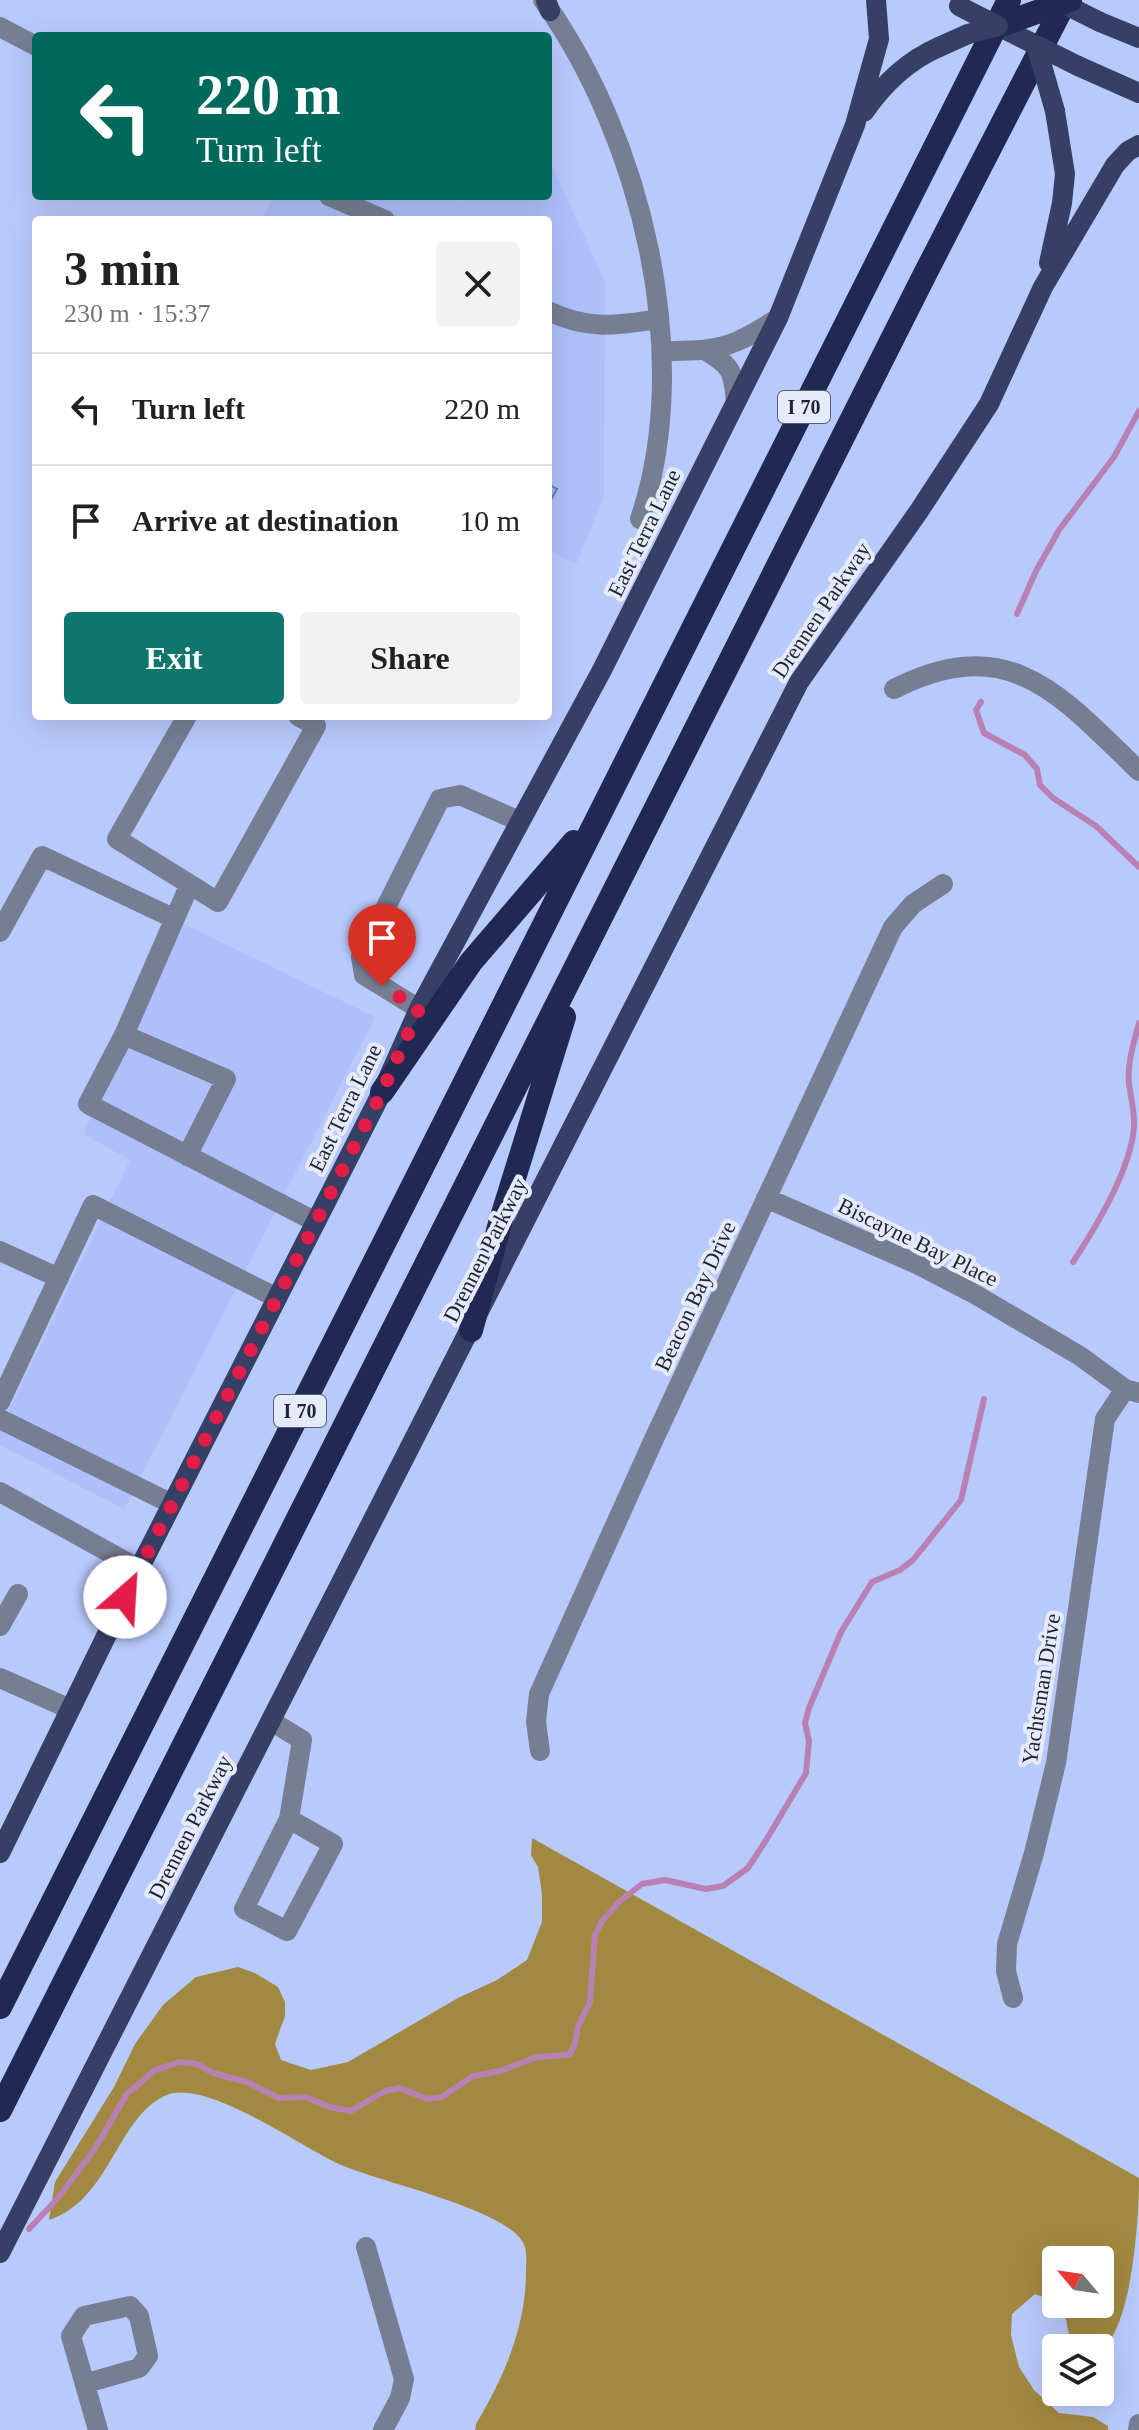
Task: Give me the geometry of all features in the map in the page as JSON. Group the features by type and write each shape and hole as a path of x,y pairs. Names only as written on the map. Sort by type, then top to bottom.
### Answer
{"highway":[{"path":"998,26 1021,5 1064,1"},
{"name":"I 70","path":"0,2110 1064,1"},
{"path":"1021,5 1036,45"},
{"name":"I 70","path":"0,2007 598,813 1021,5"},
{"path":"382,1092 471,962 598,813"},
{"path":"471,1330 501,1220 584,950"}],"main road":[{"path":"855,125 879,39 876,0"},
{"path":"1064,1 1100,22 1139,38"},
{"path":"953,3 1139,93"},
{"path":"855,125 876,95 918,56 968,34 998,26"},
{"path":"1036,45 1055,111 1065,174 1060,214 1043,287"},
{"name":"East Terra Lane","path":"0,1853 139,1569 382,1092 419,1009 602,670 778,318 855,125"},
{"path":"1043,287 1115,165 1128,151 1139,145"},
{"name":"Drennen Parkway","path":"0,2253 799,682 919,511 989,404 1043,287"}],"street":[{"path":"546,4 580,58 625,162 640,213 662,351 654,463 649,493 640,519"},
{"path":"0,27 32,44"},
{"path":"338,200 376,216"},
{"path":"552,312 586,325 615,326 658,319"},
{"path":"662,351 706,351 745,340 778,318"},
{"path":"706,351 726,363 733,375 736,402"},
{"path":"894,689 920,675 954,667 1007,671 1041,683 1066,700 1139,771"},
{"path":"185,720 117,839 218,902 316,726 305,720"},
{"path":"419,1009 364,975 361,957 440,799 460,795 519,821"},
{"path":"0,932 42,856 173,918"},
{"name":"Beacon Bay Drive","path":"540,1751 536,1722 539,1694 766,1198 893,927 913,904 943,884"},
{"path":"189,886 124,1035 88,1104 316,1222"},
{"path":"124,1035 226,1079 187,1156"},
{"name":"Biscayne Bay Place","path":"766,1198 919,1265 971,1292 1080,1356 1132,1391"},
{"path":"0,1402 93,1205 277,1298"},
{"path":"0,1251 59,1278"},
{"name":"Yachtsman Drive","path":"1013,1998 1006,1971 1007,1944 1056,1763 1105,1419 1132,1391"},
{"path":"0,1419 172,1504"},
{"path":"0,1492 139,1569"},
{"path":"0,1626 18,1594"},
{"path":"0,1678 70,1709"},
{"path":"271,1721 302,1740 289,1819 244,1909 287,1931 333,1844 289,1819"},
{"path":"366,2247 404,2379 400,2398 383,2430"},
{"path":"87,2383 98,2430"},
{"path":"1138,2430 1139,2424"}],"shaded area":[{"path":"552,166 605,281 604,498 576,564 552,551 552,216 263,216 272,200 552,200"},
{"path":"184,924 375,1017 124,1509 0,1445 0,1429 130,1160 83,1134"},
{"path":"532,1838 1139,2178 1130,2282 1113,2334 1069,2334 1065,2318 1114,2318 1114,2246 1042,2246 1042,2297 1035,2294 1012,2314 1011,2335 1019,2367 1042,2397 1042,2406 1051,2406 1059,2413 1093,2417 1108,2426 1108,2430 475,2430 504,2370 518,2332 525,2292 526,2255 522,2241 510,2229 491,2218 339,2164 254,2117 205,2097 184,2093 167,2095 150,2105 136,2120 87,2195 70,2210 49,2220 55,2182 114,2087 135,2044 163,2005 196,1977 238,1967 255,1973 278,1987 285,2002 285,2016 275,2044 281,2060 311,2070 348,2062 458,1998 497,1980 527,1960 542,1922 538,1867 531,1855"}],"waterway":[{"path":"1017,614 1059,530 1114,457 1139,411"},
{"path":"981,702 976,710 984,733 1025,755 1037,769 1040,785 1053,798 1096,826 1139,867"},
{"path":"1073,1262 1111,1197 1131,1143 1134,1122 1129,1068 1139,1023"},
{"path":"29,2229 58,2198 94,2150 127,2094 155,2070 180,2062 197,2064 213,2073 247,2082 279,2098 306,2097 330,2107 351,2111 385,2091 400,2088 427,2099 442,2097 473,2076 500,2071 537,2057 569,2055 590,2002 595,1935 602,1921 620,1901 642,1884 665,1880 706,1889 723,1886 748,1868 765,1842 806,1773 809,1741 805,1723 841,1632 872,1582 900,1570 913,1560 961,1500 984,1399"}],"route":[{"path":"125,1597 382,1092 419,1009 382,986"}]}
